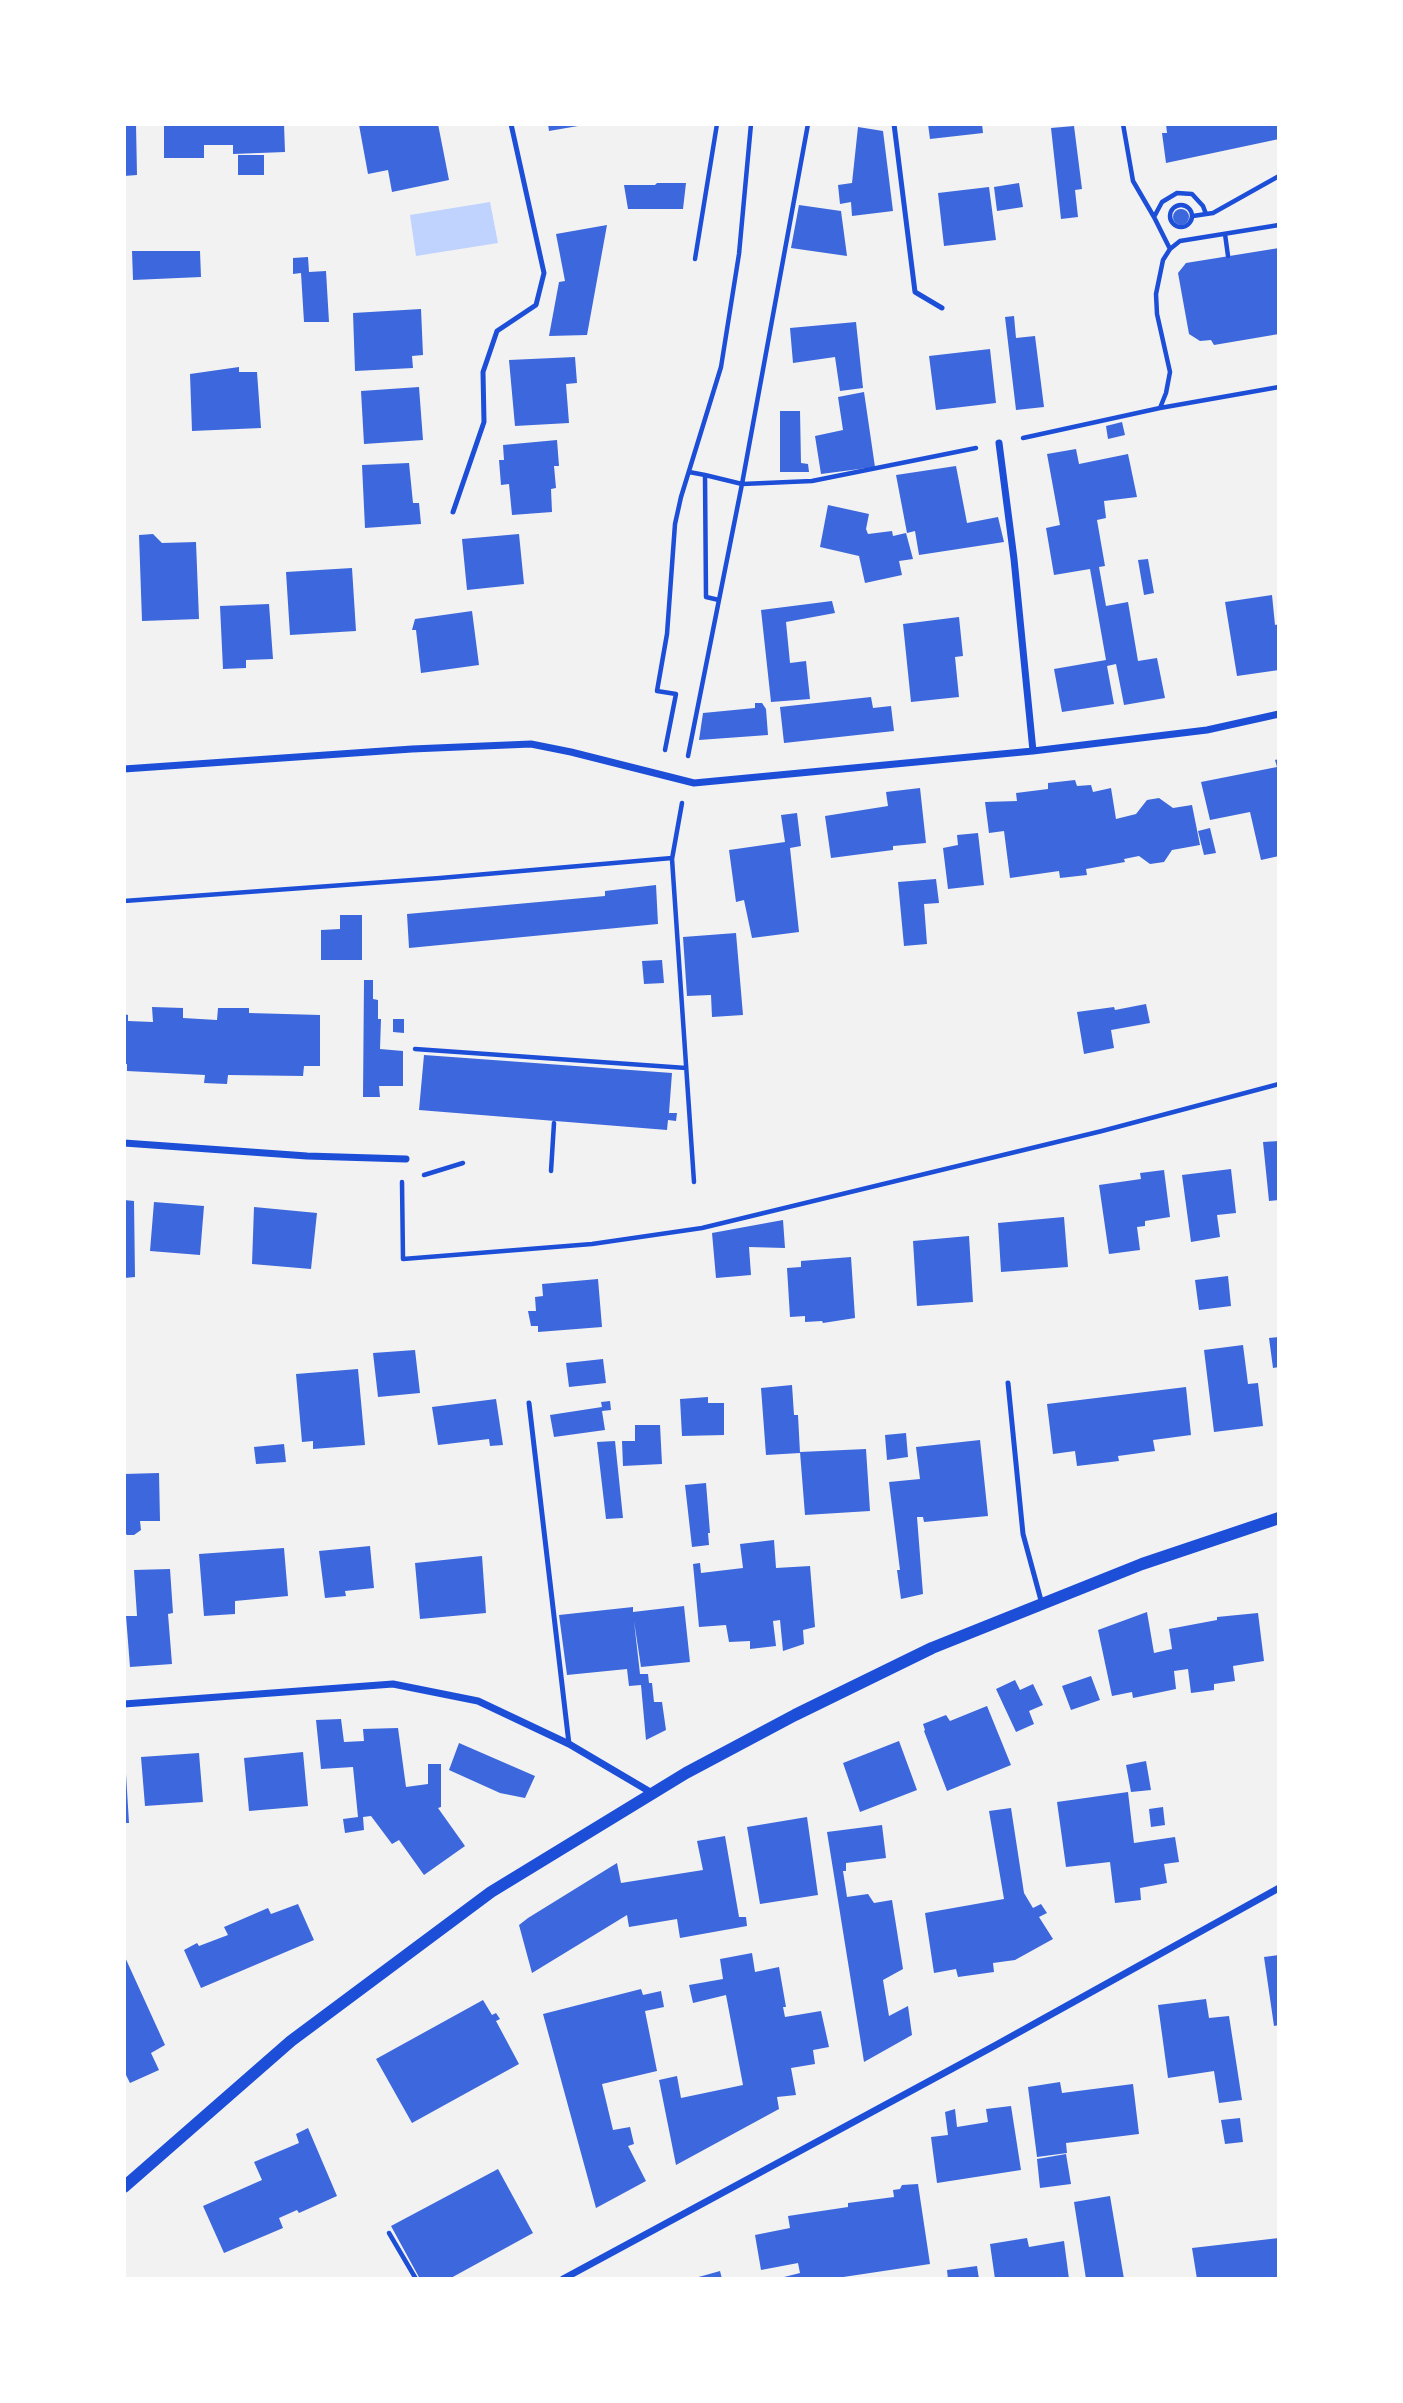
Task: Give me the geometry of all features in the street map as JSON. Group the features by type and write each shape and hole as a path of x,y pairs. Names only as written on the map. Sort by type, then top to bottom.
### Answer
{"street":[{"path":"999,443 1014,559 1033,751"},
{"path":"124,769 412,749 531,744 694,783 1033,751 1207,730 1279,714"},
{"path":"124,1143 307,1156 406,1159"},
{"path":"126,2185 290,2041 491,1892 652,1793 795,1715 932,1647 1142,1564 1279,1518"},
{"path":"124,1704 393,1684 478,1702 569,1744 652,1793"},
{"path":"564,2279 1279,1888"}],"lane":[{"path":"453,512 484,422 483,372 497,331 536,305 544,273 511,124"},
{"path":"894,124 915,292 942,308"},
{"path":"1008,1383 1023,1534 1042,1604"},
{"path":"529,1403 569,1744"}],"path":[{"path":"695,259 717,124"},
{"path":"663,758 676,694 657,691 667,634 675,524 688,472 721,367 738,254 751,124"},
{"path":"694,1182 672,858 684,796 683,780 742,484 808,124"},
{"path":"1123,124 1130,173 1170,248"},
{"path":"1193,216 1213,213 1279,176"},
{"path":"1154,217 1162,202 1177,193 1192,194 1203,206 1206,214"},
{"path":"1184,205 1190,209 1193,216 1188,226 1181,228 1172,222 1170,215 1173,208 1184,205"},
{"path":"1160,408 1170,372 1157,314 1156,294 1163,260 1170,248 1180,241 1279,225"},
{"path":"1225,234 1228,256"},
{"path":"688,472 742,484"},
{"path":"705,475 706,597 719,600"},
{"path":"124,901 672,858"},
{"path":"668,948 677,947"},
{"path":"415,1049 686,1068"},
{"path":"402,1177 403,1259 592,1244 702,1228 1088,1134 1279,1084"},
{"path":"551,1171 554,1123"},
{"path":"415,1176 463,1163"},
{"path":"389,2233 416,2279"}],"water":[{"path":"490,202 498,243 416,256 410,215"}],"building":[{"path":"124,124 136,124 137,175 124,176"},
{"path":"164,124 284,124 285,152 233,154 233,145 204,145 204,158 164,158"},
{"path":"438,124 449,180 392,192 388,170 368,174 359,125"},
{"path":"548,124 578,124 578,126 549,131"},
{"path":"928,124 982,124 983,133 930,139"},
{"path":"1166,124 1279,124 1279,139 1166,163 1162,133 1167,133"},
{"path":"1074,126 1082,189 1075,190 1078,217 1061,219 1051,128"},
{"path":"858,127 883,131 893,211 852,216 851,202 840,204 838,185 852,183"},
{"path":"238,155 264,155 264,175 238,175"},
{"path":"686,183 683,209 628,209 624,185"},
{"path":"1019,183 1023,207 997,211 994,187"},
{"path":"989,187 996,240 944,246 938,193"},
{"path":"799,205 841,211 847,256 791,248"},
{"path":"1181,209 1187,211 1187,223 1181,225 1175,223 1173,217 1175,211"},
{"path":"607,225 587,335 549,336 559,282 565,281 556,234"},
{"path":"1279,248 1279,334 1214,345 1211,340 1200,341 1189,334 1178,273 1186,263"},
{"path":"132,251 200,251 201,277 133,280"},
{"path":"308,257 309,272 326,271 329,322 304,322 301,273 293,274 293,258"},
{"path":"421,309 423,355 412,356 413,368 355,371 353,313"},
{"path":"1014,316 1016,338 1035,336 1044,407 1016,410 1005,317"},
{"path":"856,322 863,388 840,391 835,357 793,363 790,328"},
{"path":"990,349 996,403 936,410 929,356"},
{"path":"575,357 577,383 566,384 569,423 515,426 509,360"},
{"path":"239,367 239,372 257,372 261,428 192,431 190,374"},
{"path":"419,387 423,440 364,444 361,391"},
{"path":"864,392 875,467 821,474 815,436 843,430 838,397"},
{"path":"780,411 800,411 801,463 808,464 809,472 780,472"},
{"path":"1122,422 1125,435 1108,439 1106,426"},
{"path":"557,440 559,466 554,466 556,488 551,489 552,512 512,515 509,484 501,485 499,460 504,460 503,445"},
{"path":"1076,449 1079,464 1128,454 1137,497 1104,501 1106,518 1097,520 1105,566 1099,567 1106,606 1128,602 1138,661 1157,658 1165,698 1124,705 1116,664 1107,666 1114,704 1062,712 1054,669 1106,660 1090,569 1054,575 1046,528 1060,525 1047,454"},
{"path":"409,463 413,503 419,503 421,524 365,528 362,465"},
{"path":"956,466 967,523 998,517 1004,542 919,555 915,531 907,533 896,475"},
{"path":"828,505 869,514 866,529 868,534 892,531 893,536 906,533 913,559 899,561 902,575 865,583 859,556 820,547"},
{"path":"153,534 162,543 196,542 199,619 142,621 139,535"},
{"path":"519,534 524,584 467,590 462,539"},
{"path":"1148,559 1154,593 1144,595 1138,560"},
{"path":"352,568 356,631 290,635 286,572"},
{"path":"1272,595 1275,625 1279,624 1279,670 1237,676 1225,602"},
{"path":"832,601 835,613 786,622 790,663 806,661 810,699 771,702 761,610"},
{"path":"269,604 273,659 246,660 246,668 223,669 220,606"},
{"path":"472,611 479,665 421,673 416,630 412,630 415,619"},
{"path":"959,617 963,656 955,657 959,697 911,702 903,624"},
{"path":"871,697 873,708 891,706 894,731 784,743 780,707"},
{"path":"755,703 762,703 766,709 768,735 699,740 703,713 755,708"},
{"path":"1279,759 1279,856 1261,860 1250,812 1210,820 1201,782 1277,767 1275,760"},
{"path":"1075,780 1077,786 1091,785 1093,792 1111,788 1116,819 1136,814 1147,800 1159,798 1173,808 1192,805 1200,845 1172,850 1164,862 1150,864 1139,856 1124,859 1125,862 1086,869 1087,875 1060,878 1059,871 1010,878 1004,831 989,833 985,802 1017,801 1016,793 1048,789 1048,783"},
{"path":"920,788 926,843 893,846 893,850 831,858 825,816 888,806 886,792"},
{"path":"797,813 801,846 790,848 799,932 752,938 744,900 736,902 729,850 785,842 781,815"},
{"path":"1210,828 1216,853 1204,855 1198,831"},
{"path":"978,833 984,885 948,889 943,848 958,845 957,835"},
{"path":"936,879 939,903 924,904 927,944 904,946 898,882"},
{"path":"656,885 658,924 409,948 407,914 605,896 605,891"},
{"path":"340,915 362,915 362,960 321,960 321,930 340,929"},
{"path":"736,933 743,1015 712,1017 711,995 687,996 683,937"},
{"path":"662,960 664,983 644,984 642,961"},
{"path":"364,980 373,980 373,999 378,1000 378,1019 381,1019 380,1049 403,1051 403,1086 379,1086 380,1097 363,1097"},
{"path":"1146,1004 1150,1023 1111,1030 1114,1048 1084,1054 1077,1012 1114,1007 1115,1010"},
{"path":"152,1007 183,1008 183,1018 217,1020 218,1008 249,1008 249,1013 320,1015 320,1066 304,1066 303,1076 228,1075 227,1084 204,1083 205,1075 127,1071 127,1064 124,1064 124,1014 128,1015 128,1021 153,1022"},
{"path":"393,1019 404,1019 404,1033 393,1032"},
{"path":"424,1055 672,1073 669,1113 677,1113 676,1121 668,1120 667,1130 419,1110"},
{"path":"1279,1141 1279,1200 1269,1201 1263,1142"},
{"path":"1231,1169 1236,1213 1217,1215 1220,1237 1191,1242 1182,1175"},
{"path":"1164,1170 1170,1217 1145,1221 1145,1226 1137,1227 1140,1250 1109,1254 1099,1185 1141,1179 1140,1173"},
{"path":"124,1200 134,1201 135,1277 124,1278"},
{"path":"154,1202 204,1206 200,1255 150,1251"},
{"path":"254,1207 317,1213 311,1269 252,1264"},
{"path":"1064,1217 1068,1267 1001,1272 998,1223"},
{"path":"783,1220 785,1248 749,1247 751,1275 716,1278 712,1233"},
{"path":"969,1236 973,1302 917,1306 913,1241"},
{"path":"851,1257 855,1318 823,1323 805,1322 805,1316 790,1317 787,1268 801,1267 801,1261"},
{"path":"1228,1276 1231,1306 1199,1310 1195,1280"},
{"path":"598,1279 602,1327 538,1332 538,1326 531,1326 528,1311 536,1311 535,1297 543,1296 542,1284"},
{"path":"1279,1337 1279,1367 1273,1368 1269,1338"},
{"path":"1243,1345 1248,1384 1258,1383 1263,1426 1214,1432 1204,1350"},
{"path":"415,1350 420,1393 378,1397 373,1353"},
{"path":"603,1359 606,1383 569,1387 566,1363"},
{"path":"358,1369 365,1445 313,1449 313,1441 302,1442 296,1374"},
{"path":"792,1385 794,1415 798,1415 800,1453 766,1455 761,1388"},
{"path":"1186,1387 1191,1435 1153,1440 1155,1451 1118,1456 1119,1461 1077,1466 1075,1451 1053,1454 1047,1404"},
{"path":"708,1397 708,1403 724,1403 724,1435 682,1436 680,1399"},
{"path":"496,1399 503,1445 490,1446 489,1439 438,1445 432,1407"},
{"path":"610,1401 611,1410 602,1411 605,1430 554,1437 550,1415 602,1407 601,1402"},
{"path":"635,1425 660,1425 662,1464 623,1466 622,1441 635,1441"},
{"path":"906,1433 908,1457 887,1460 885,1435"},
{"path":"980,1440 988,1516 924,1522 923,1517 917,1517 923,1594 901,1599 889,1482 920,1479 916,1447"},
{"path":"615,1441 623,1518 606,1519 597,1442"},
{"path":"284,1444 286,1462 256,1464 254,1447"},
{"path":"866,1449 870,1511 805,1515 800,1452"},
{"path":"159,1473 160,1521 140,1521 141,1530 134,1535 127,1535 124,1532 124,1474"},
{"path":"706,1483 709,1545 692,1547 685,1485"},
{"path":"774,1540 776,1568 810,1566 815,1627 803,1630 804,1644 783,1651 780,1620 773,1621 776,1646 750,1649 750,1641 729,1642 726,1625 699,1627 693,1564 700,1563 701,1573 743,1568 740,1544"},
{"path":"370,1546 374,1588 345,1591 346,1596 325,1598 319,1551"},
{"path":"284,1548 288,1596 235,1601 235,1614 204,1616 199,1554"},
{"path":"482,1556 486,1613 420,1619 415,1563"},
{"path":"170,1569 173,1613 168,1614 172,1664 130,1667 126,1616 137,1616 134,1570"},
{"path":"684,1606 690,1662 641,1667 634,1621 640,1674 648,1674 654,1702 662,1702 666,1730 646,1740 641,1685 629,1686 627,1669 567,1675 559,1615 633,1607 633,1612"},
{"path":"1147,1612 1154,1653 1172,1649 1169,1629 1217,1620 1217,1617 1258,1613 1264,1661 1233,1666 1235,1681 1214,1684 1214,1690 1191,1693 1188,1669 1174,1671 1176,1689 1133,1698 1132,1692 1112,1696 1098,1630"},
{"path":"1091,1676 1100,1700 1071,1710 1062,1686"},
{"path":"1015,1680 1020,1690 1033,1684 1043,1705 1029,1711 1034,1724 1016,1732 996,1689"},
{"path":"987,1706 1011,1765 947,1791 923,1724 946,1715 950,1721"},
{"path":"341,1719 344,1742 364,1741 363,1729 398,1728 406,1787 428,1784 428,1764 441,1764 441,1807 438,1808 465,1846 424,1875 399,1840 392,1844 371,1816 363,1817 364,1830 345,1833 343,1819 358,1817 353,1767 321,1769 316,1720"},
{"path":"899,1741 917,1790 860,1812 843,1763"},
{"path":"459,1743 535,1776 525,1798 500,1793 449,1770"},
{"path":"303,1752 308,1806 249,1811 244,1758"},
{"path":"199,1753 203,1802 145,1806 141,1757"},
{"path":"1146,1761 1151,1790 1131,1792 1126,1765"},
{"path":"126,1774 129,1823 124,1823"},
{"path":"1128,1792 1134,1843 1175,1837 1179,1862 1164,1864 1167,1883 1140,1888 1141,1900 1115,1903 1110,1862 1066,1867 1057,1802"},
{"path":"1163,1807 1165,1825 1151,1827 1149,1809"},
{"path":"1011,1808 1024,1893 1033,1908 1041,1904 1047,1913 1039,1917 1053,1939 1015,1960 993,1963 994,1972 958,1977 956,1969 934,1973 925,1913 1004,1899 989,1811"},
{"path":"807,1817 818,1895 760,1904 747,1827"},
{"path":"882,1825 886,1858 846,1863 846,1871 843,1871 847,1897 868,1894 874,1903 892,1900 903,1969 883,1980 889,2016 908,2006 912,2035 864,2062 827,1832"},
{"path":"725,1836 739,1917 746,1917 747,1926 680,1938 677,1919 629,1927 627,1915 532,1973 519,1925 528,1918 617,1863 621,1883 703,1870 697,1841"},
{"path":"298,1904 314,1940 201,1988 184,1950 197,1943 199,1946 228,1935 224,1927 268,1908 271,1914"},
{"path":"752,1953 755,1972 779,1967 786,2007 783,2007 785,2017 821,2011 829,2047 813,2050 815,2064 791,2068 796,2095 777,2097 779,2109 676,2165 659,2080 677,2076 681,2098 743,2085 726,1995 693,2003 689,1985 723,1979 720,1959"},
{"path":"124,1955 165,2045 151,2053 159,2070 130,2083 124,2071"},
{"path":"1279,1955 1279,2025 1274,2026 1264,1957"},
{"path":"641,1989 643,1995 661,1991 664,2007 645,2011 657,2071 602,2084 613,2130 630,2127 634,2144 628,2146 646,2181 596,2208 543,2014"},
{"path":"1206,1999 1209,2018 1229,2016 1242,2100 1219,2103 1214,2071 1168,2078 1158,2005"},
{"path":"483,2000 492,2015 496,2013 500,2019 496,2021 519,2064 412,2123 376,2059"},
{"path":"1060,2082 1062,2093 1133,2084 1139,2134 1066,2143 1067,2153 1037,2157 1028,2087"},
{"path":"1011,2106 1021,2170 937,2183 931,2137 948,2135 945,2112 955,2109 957,2127 988,2122 986,2109"},
{"path":"1240,2118 1243,2142 1225,2144 1221,2120"},
{"path":"308,2128 337,2196 299,2213 297,2210 279,2218 283,2228 224,2253 203,2206 262,2180 254,2162 299,2143 296,2134"},
{"path":"1066,2154 1071,2184 1040,2188 1037,2159"},
{"path":"498,2169 533,2233 449,2279 420,2279 391,2226"},
{"path":"918,2184 930,2264 830,2279 776,2279 800,2273 798,2263 761,2270 755,2235 790,2228 788,2216 848,2207 848,2203 894,2197 893,2190 900,2189 902,2185"},
{"path":"1110,2196 1124,2279 1086,2279 1074,2202"},
{"path":"1027,2238 1029,2247 1064,2241 1069,2279 995,2279 990,2244"},
{"path":"1279,2238 1279,2279 1197,2279 1192,2248"},
{"path":"977,2266 979,2279 948,2279 947,2270"},
{"path":"720,2271 722,2279 695,2279 695,2278"}]}
